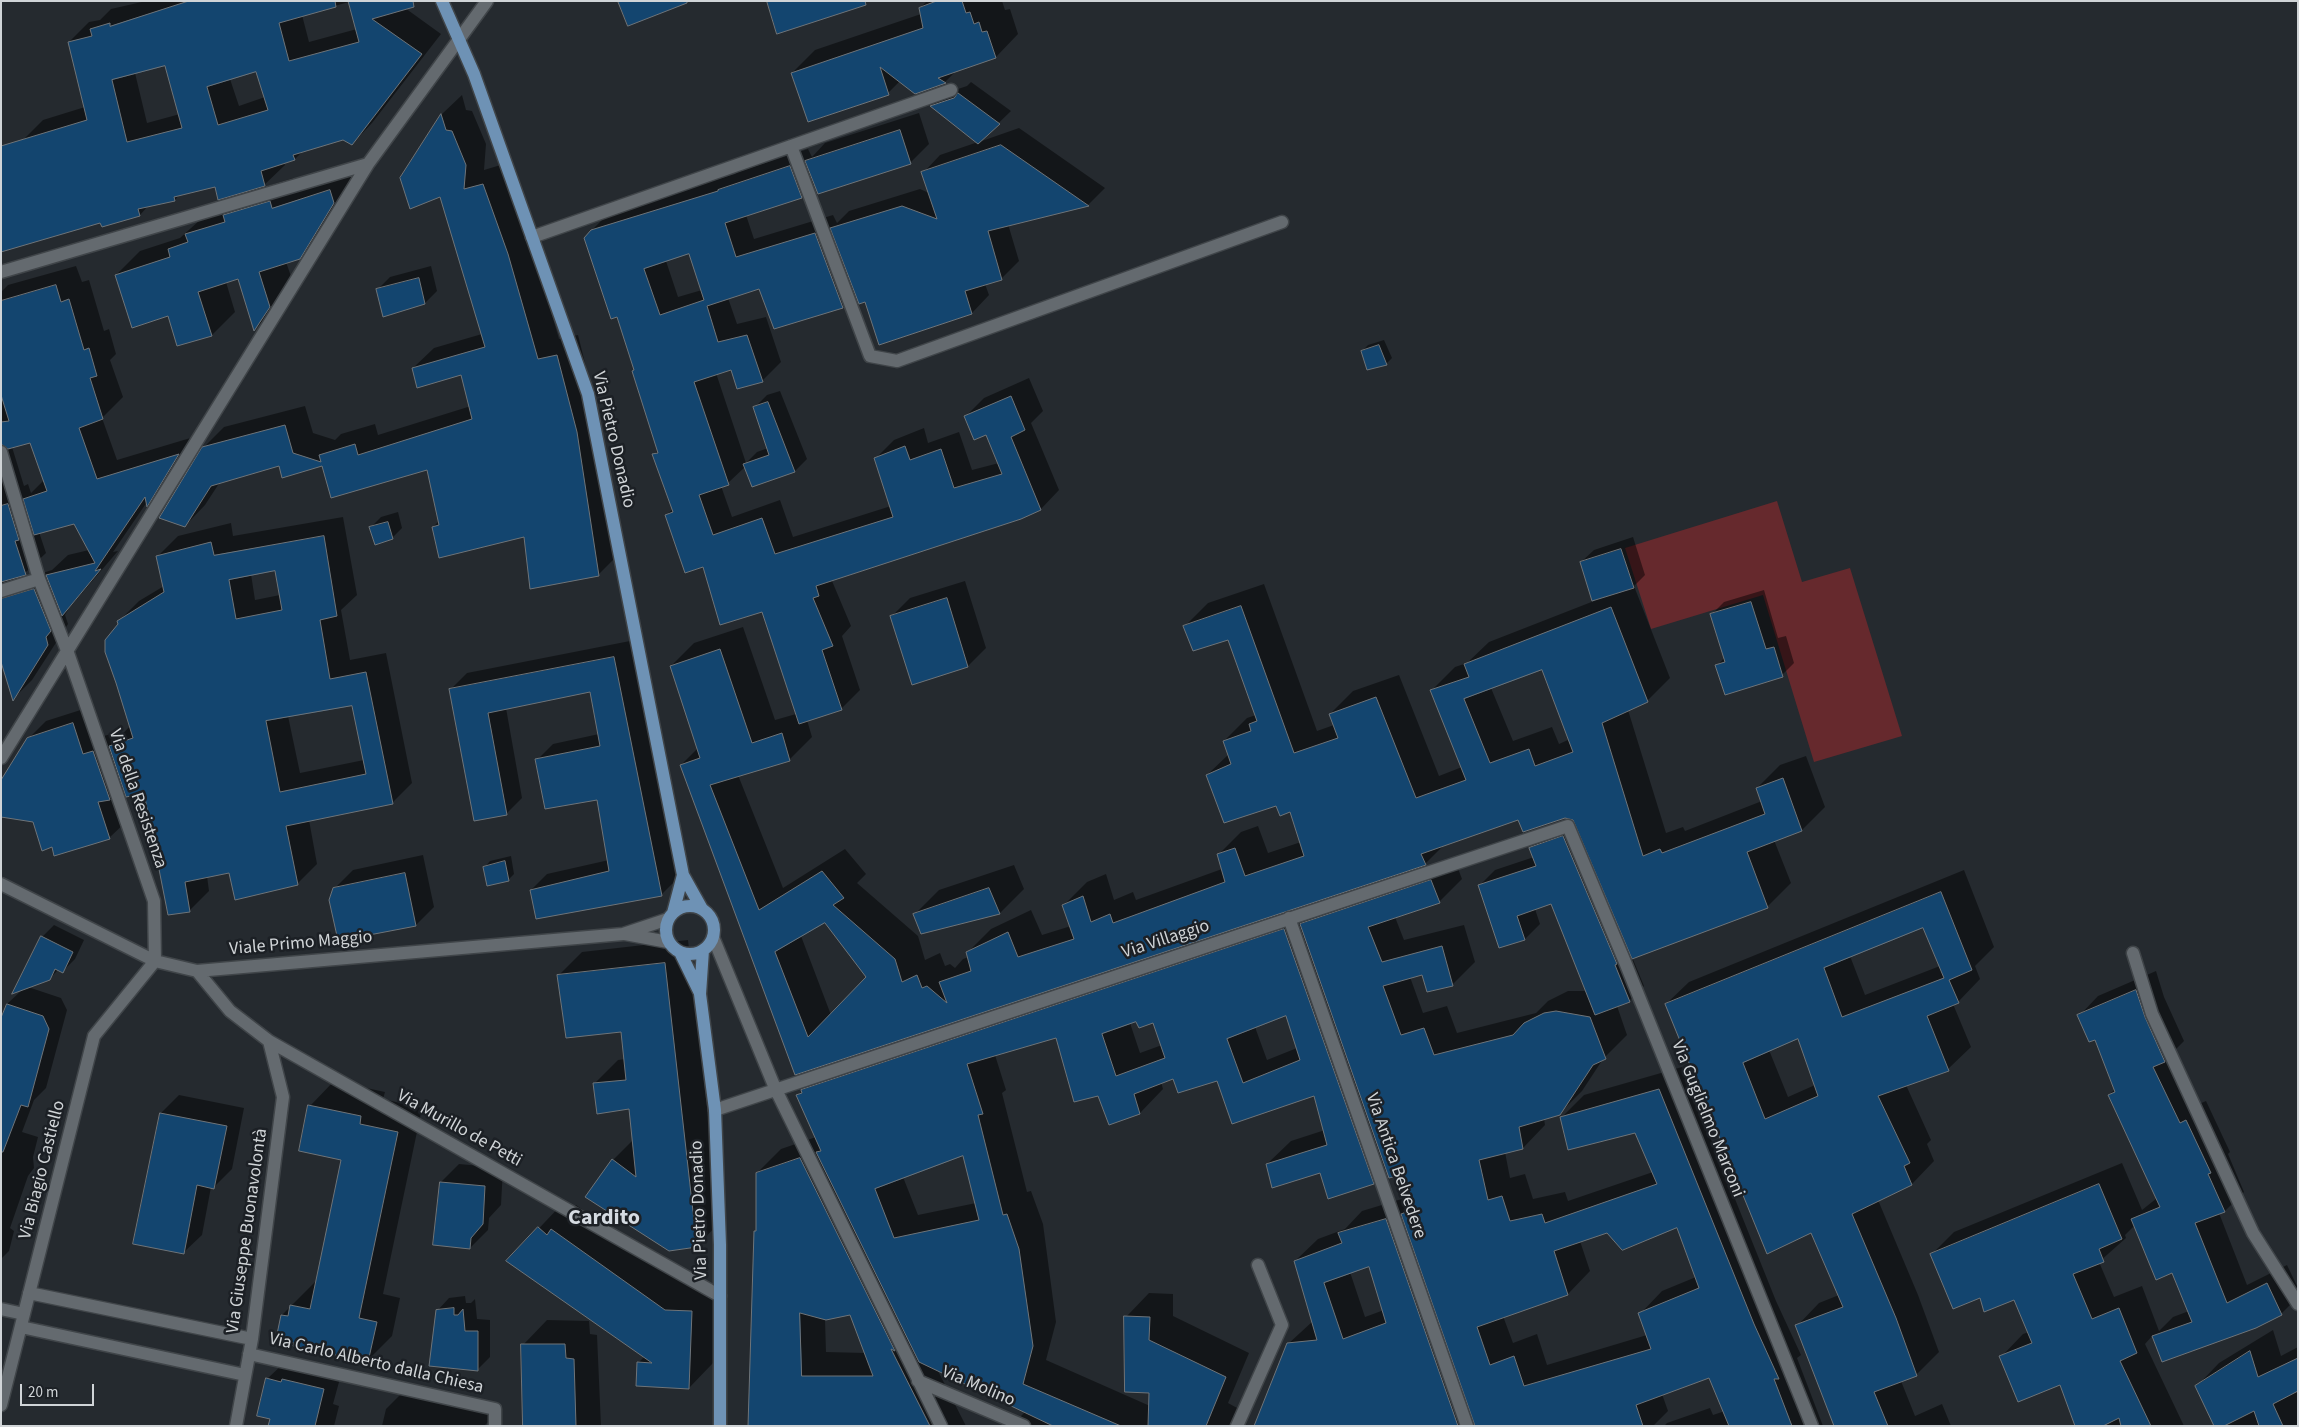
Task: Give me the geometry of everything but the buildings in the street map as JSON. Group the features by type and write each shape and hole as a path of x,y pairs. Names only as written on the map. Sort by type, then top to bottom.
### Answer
{"main road":[{"name":"Via Pietro Donadio","path":"442,1 474,74 588,394 683,875 702,909"},
{"name":"Via Pietro Donadio","path":"670,916 683,875"},
{"path":"687,906 702,909 712,921 713,937 703,950 688,954 680,952 668,942 666,934 670,916 687,906"},
{"name":"Via Pietro Donadio","path":"703,950 700,994 715,1110 720,1296 720,1426"},
{"name":"Via Pietro Donadio","path":"680,952 700,994"}],"street":[{"path":"1,758 68,653 368,164 458,38 487,1"},
{"path":"532,237 951,90"},
{"path":"791,146 870,356 897,361 1282,222"},
{"path":"1,272 368,164"},
{"name":"Via della Resistenza","path":"1,452 40,579 68,653 154,901 155,961"},
{"path":"1,591 40,579"},
{"name":"Via Villaggio","path":"715,1110 775,1088 1568,826"},
{"name":"Via Guglielmo Marconi","path":"1568,826 1626,962 1812,1426"},
{"name":"Viale Primo Maggio","path":"1,884 155,961 197,971 623,934 668,942"},
{"name":"Viale Primo Maggio","path":"623,934 670,916"},
{"name":"Via Antica Belvedere","path":"1289,918 1467,1426"},
{"path":"713,937 775,1088 941,1426"},
{"path":"2133,953 2152,1014 2253,1234 2298,1304"},
{"name":"Via Biagio Castiello","path":"1,1405 94,1036 155,961"},
{"name":"Via Murillo de Petti","path":"197,971 230,1011 269,1041 720,1296"},
{"name":"Via Giuseppe Buonavolontà","path":"236,1426 252,1339 283,1097 269,1041"},
{"path":"1238,1426 1282,1325 1258,1265"},
{"name":"Via Carlo Alberto dalla Chiesa","path":"29,1293 252,1339"},
{"path":"1,1309 24,1314"},
{"path":"21,1327 245,1375"},
{"name":"Via Carlo Alberto dalla Chiesa","path":"249,1354 495,1409 495,1426"},
{"name":"Via Molino","path":"918,1380 1024,1426"}],"shaded area":[{"path":"1777,501 1802,582 1850,568 1902,736 1814,762 1763,595 1651,629 1625,548"}],"district":[{"name":"Cardito","path":"604,1219"}]}
